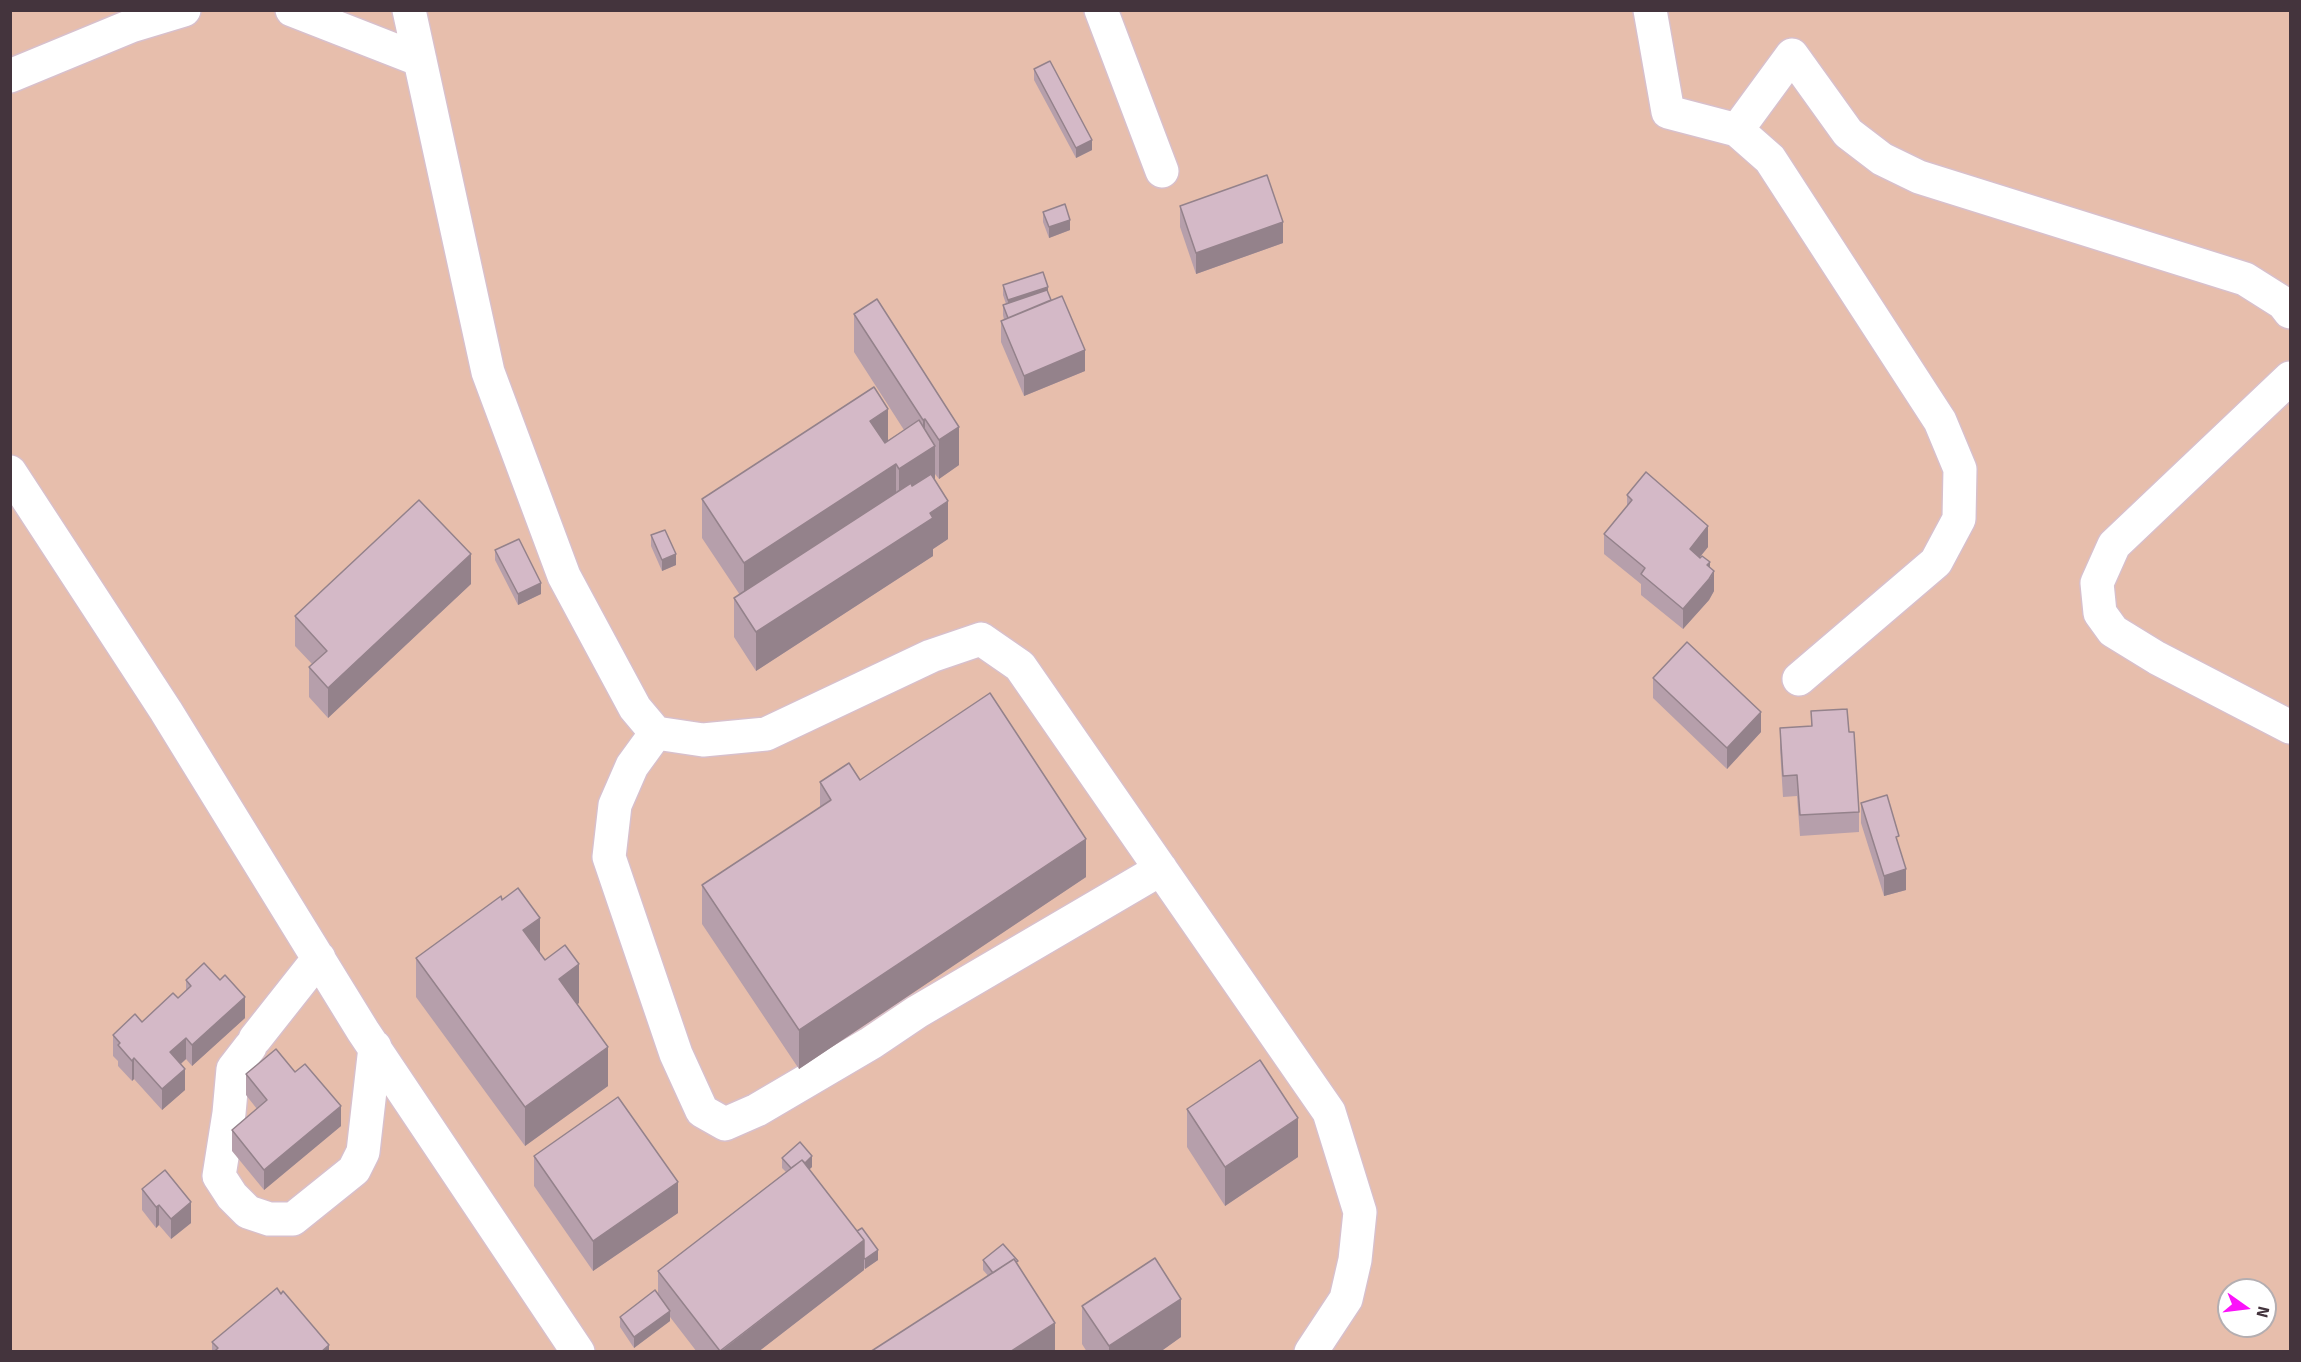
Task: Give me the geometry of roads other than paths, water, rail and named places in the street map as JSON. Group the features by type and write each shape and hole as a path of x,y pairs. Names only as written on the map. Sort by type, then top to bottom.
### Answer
{"lane":[{"path":"10,76 131,26 184,10"},
{"path":"292,10 420,60"},
{"path":"409,10 488,372 564,576 635,708 656,733 703,740 766,734 931,656 981,639 1020,666 1329,1112 1360,1212 1355,1260 1346,1299 1311,1352"},
{"path":"1101,10 1162,171"},
{"path":"1650,10 1668,112 1737,130 1770,159 1940,421 1960,469 1959,519 1936,562 1799,679"},
{"path":"1737,130 1792,55 1848,133 1882,159 1919,177 2245,279 2283,303 2290,312"},
{"path":"2290,378 2114,545 2097,583 2100,613 2113,631 2157,658 2290,727"},
{"path":"10,472 166,711 375,1047 578,1352"},
{"path":"656,733 632,766 615,805 609,858 676,1054 702,1111 725,1124 757,1110 871,1043 927,1006 1161,869"},
{"path":"319,958 233,1069 219,1176 232,1196 248,1212 269,1220 292,1219 354,1170 363,1152 375,1047"}]}
